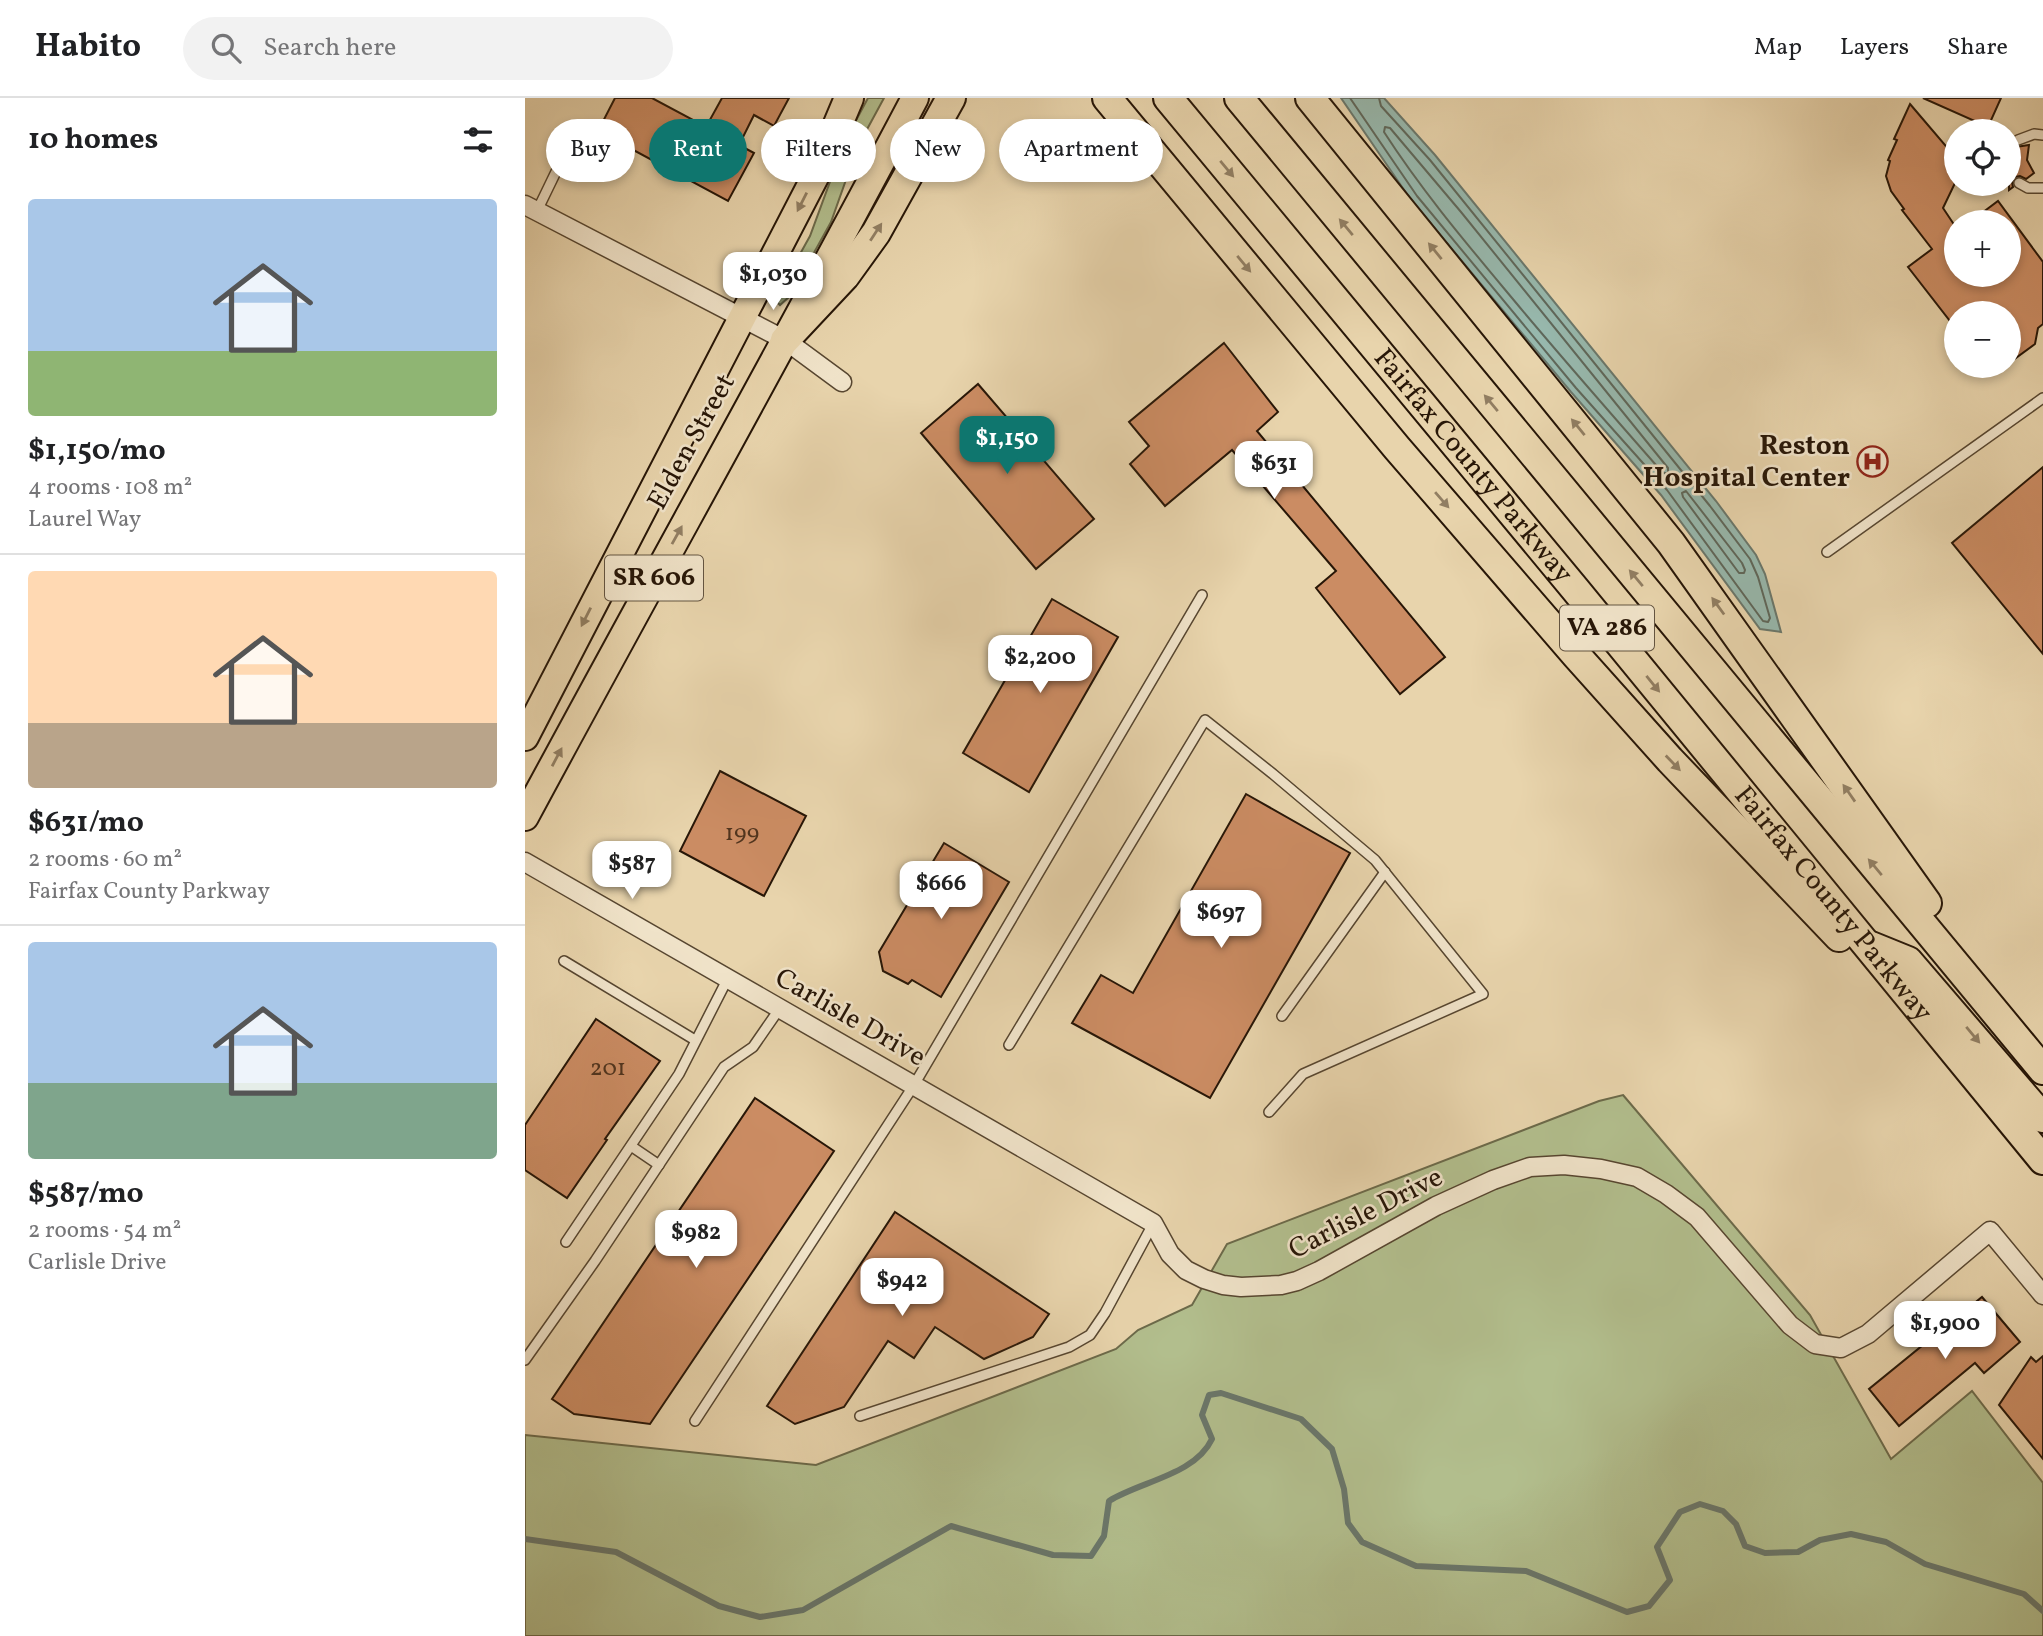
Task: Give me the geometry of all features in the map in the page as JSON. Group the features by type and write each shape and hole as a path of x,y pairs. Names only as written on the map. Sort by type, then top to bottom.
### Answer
{"highway":[{"path":"840,119 849,98"},
{"path":"785,340 845,276 876,233 951,98"},
{"path":"1107,98 1397,448 1576,655 1670,760 1995,1103"},
{"name":"Fairfax County Parkway","path":"1168,98 2043,1160"},
{"name":"Fairfax County Parkway","path":"1239,98 2043,1070"},
{"path":"1310,98 1671,543 2043,1070"},
{"path":"1868,945 1908,961 2043,1118"}],"main road":[{"name":"Elden Street","path":"845,119 856,98"},
{"name":"Elden Street","path":"525,817 915,98"},
{"name":"Elden Street","path":"525,737 812,182"}],"street":[{"path":"531,208 785,340 842,382"},
{"name":"Carlisle Drive","path":"525,862 1153,1223 1171,1254 1186,1270 1223,1285 1281,1285 1319,1271 1436,1206 1493,1180 1530,1167 1565,1164 1637,1177 1667,1194 1697,1217 1790,1325 1815,1344 1841,1348 1868,1334 1990,1231 2043,1295"}],"lane":[{"path":"2021,140 2033,134 2043,135"},
{"path":"531,208 547,182"},
{"path":"2021,184 2028,188 2043,188"},
{"path":"1827,552 2043,398"},
{"path":"695,1421 913,1085 1202,595"},
{"path":"1009,1045 1205,720 1375,860 1483,994 1303,1074 1269,1112"},
{"path":"1282,1016 1385,872"},
{"path":"564,961 695,1040"},
{"path":"566,1242 679,1074 728,978"},
{"path":"525,1360 724,1067 753,1047 780,1008"},
{"path":"631,1146 659,1165"},
{"path":"860,1416 1069,1348 1090,1335 1153,1223"}],"green space":[{"path":"868,98 884,98 873,119 857,119"},
{"path":"830,182 845,182 831,222 790,296 780,305 779,292 810,236"},
{"path":"1623,1095 1810,1315 1891,1459 1972,1391 2043,1483 2043,1636 525,1636 525,1435 816,1465 1116,1349 1138,1330 1192,1305 1227,1244 1599,1101"}],"water":[{"path":"1341,98 1384,98 1435,155 1716,501 1756,555 1765,574 1781,632 1760,629 1661,495 1411,200"}],"building":[{"path":"615,98 652,98 691,119 649,119 649,158 635,151 635,119 604,119"},
{"path":"722,98 789,98 778,119 761,119 754,115 747,129 747,119 710,119"},
{"path":"1923,98 2001,98 1992,119 1970,119"},
{"path":"1910,104 1944,144 1944,196 1949,196 1943,208 1944,287 2021,287 2021,232 2043,262 2043,324 2038,328 2035,344 2021,354 2021,301 1944,301 1944,313 1908,267 1932,249 1891,191 1886,176 1890,161 1888,160 1897,140 1894,139"},
{"path":"2029,145 2027,160 2034,173 2026,179 2021,176 2021,146"},
{"path":"747,149 754,153 747,166"},
{"path":"693,182 738,182 728,201"},
{"path":"1998,201 2005,210 1986,210"},
{"path":"1224,343 1278,412 1257,431 1445,657 1400,694 1316,588 1336,571 1232,450 1165,506 1130,464 1149,446 1129,422"},
{"path":"978,384 1094,519 1036,569 921,433"},
{"path":"2043,467 2043,654 1952,543"},
{"path":"1052,599 1118,637 1029,792 963,753"},
{"path":"720,771 806,816 764,896 680,851"},
{"path":"1246,794 1350,853 1210,1098 1072,1023 1101,975 1133,993"},
{"path":"944,843 1009,882 941,997 912,980 908,984 883,971 879,952"},
{"path":"596,1019 660,1061 567,1198 525,1170 525,1125"},
{"path":"755,1098 834,1151 650,1424 574,1414 552,1399"},
{"path":"895,1212 1049,1314 1033,1337 984,1359 935,1327 914,1358 888,1341 844,1407 795,1424 767,1406"},
{"path":"1982,1297 2020,1342 1984,1373 1975,1363 1899,1426 1869,1389"},
{"path":"2043,1356 2043,1459 1999,1405 2031,1357 2036,1362"}],"waterway":[{"path":"525,1539 616,1552 719,1606 760,1617 803,1610 951,1526 1053,1555 1091,1556 1104,1536 1109,1501 1180,1469 1204,1451 1212,1439 1202,1415 1209,1395 1221,1393 1301,1419 1332,1449 1344,1489 1348,1523 1362,1542 1416,1566 1526,1571 1627,1612 1649,1606 1670,1580 1657,1547 1680,1512 1700,1504 1723,1511 1736,1524 1745,1546 1765,1553 1798,1552 1820,1540 1851,1534 1886,1542 1925,1564 2024,1594 2043,1611"}],"place":[{"name":"Reston Hospital Center","path":"1873,462"}]}
